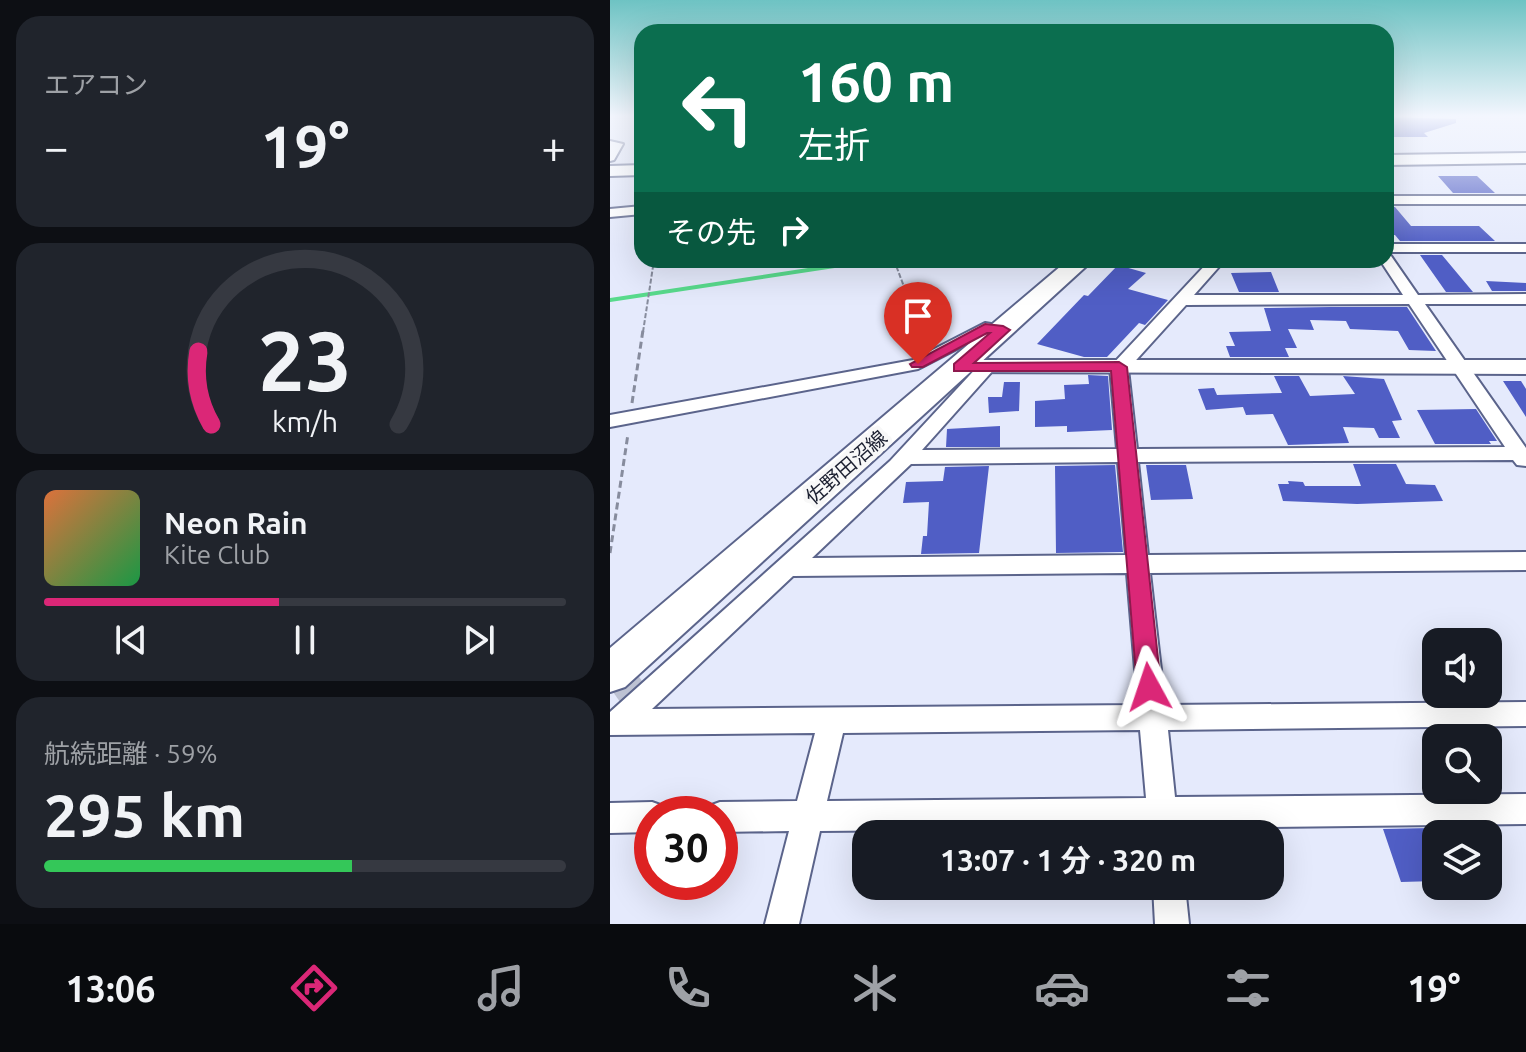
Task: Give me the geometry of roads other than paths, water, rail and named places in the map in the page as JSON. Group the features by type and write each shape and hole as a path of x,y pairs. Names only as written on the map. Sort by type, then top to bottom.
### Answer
{"main road":[{"path":"610,168 634,168"},
{"name":"佐野田沼線","path":"610,674 959,364 1073,268"}],"street":[{"path":"1394,200 1526,200"},
{"path":"610,213 634,211"},
{"path":"1394,248 1526,248"},
{"path":"1163,820 1119,367 1210,268"},
{"path":"1392,268 1522,458"},
{"path":"1179,300 1526,299"},
{"path":"610,421 918,364 1526,367"},
{"path":"614,726 637,700 789,567 905,457 959,364"},
{"path":"905,457 1522,458"},
{"path":"789,567 1526,561"},
{"path":"614,726 832,720 1526,714"},
{"path":"782,924 832,720"},
{"path":"1241,820 1526,809"},
{"path":"610,818 634,817"},
{"path":"738,817 1011,820"},
{"path":"1170,900 1172,924"}],"waterway":[{"path":"610,300 821,268"}],"tunnel":[{"path":"610,662 621,678"},
{"path":"620,676 635,697"}]}
